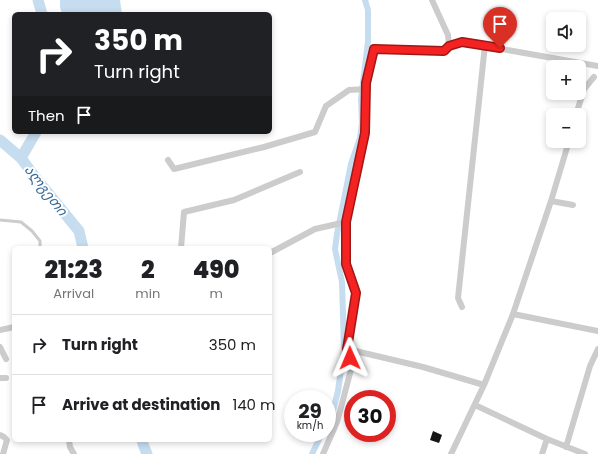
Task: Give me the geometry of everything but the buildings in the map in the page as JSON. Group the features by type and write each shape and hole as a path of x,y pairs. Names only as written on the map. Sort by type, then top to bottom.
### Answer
{"street":[{"path":"432,0 448,34 449,46"},
{"path":"323,454 337,422 352,366 347,349 356,293 346,264 346,222 365,133 366,83 374,49 444,51 449,46 462,42 598,66"},
{"path":"462,307 458,298 485,45"},
{"path":"578,108 584,89 596,78 598,70"},
{"path":"168,160 174,169 264,147 315,132 326,106 349,90 366,89"},
{"path":"451,454 484,385 513,314 551,201 567,148"},
{"path":"181,246 184,212 234,200 300,172"},
{"path":"551,201 573,205"},
{"path":"272,252 315,229 346,222"},
{"path":"513,314 598,330"},
{"path":"0,330 12,327"},
{"path":"0,347 6,359"},
{"path":"347,349 423,367 484,385"},
{"path":"566,447 590,366 598,349"},
{"path":"475,405 547,439 585,454"},
{"path":"0,435 7,440 3,454"},
{"path":"542,454 547,439"},
{"path":"69,442 74,454"}],"lane":[{"path":"0,220 21,222 32,230 40,241 40,246"}],"water":[{"path":"60,0 120,0 122,12 61,12"}],"waterway":[{"name":"ალგეთი","path":"38,0 41,12"},
{"path":"336,399 344,349 342,282 335,249 351,164 360,138 362,123 361,99 368,41 368,10 365,0"},
{"name":"ალგეთი","path":"35,134 21,158 79,231 83,246"},
{"path":"0,140 21,158"},
{"name":"ალგეთი","path":"142,442 147,454"},
{"path":"312,454 318,442"}],"route":[{"path":"350,358 347,349 356,293 346,264 346,222 365,133 366,83 374,49 444,51 449,46 462,42 500,48"}]}
